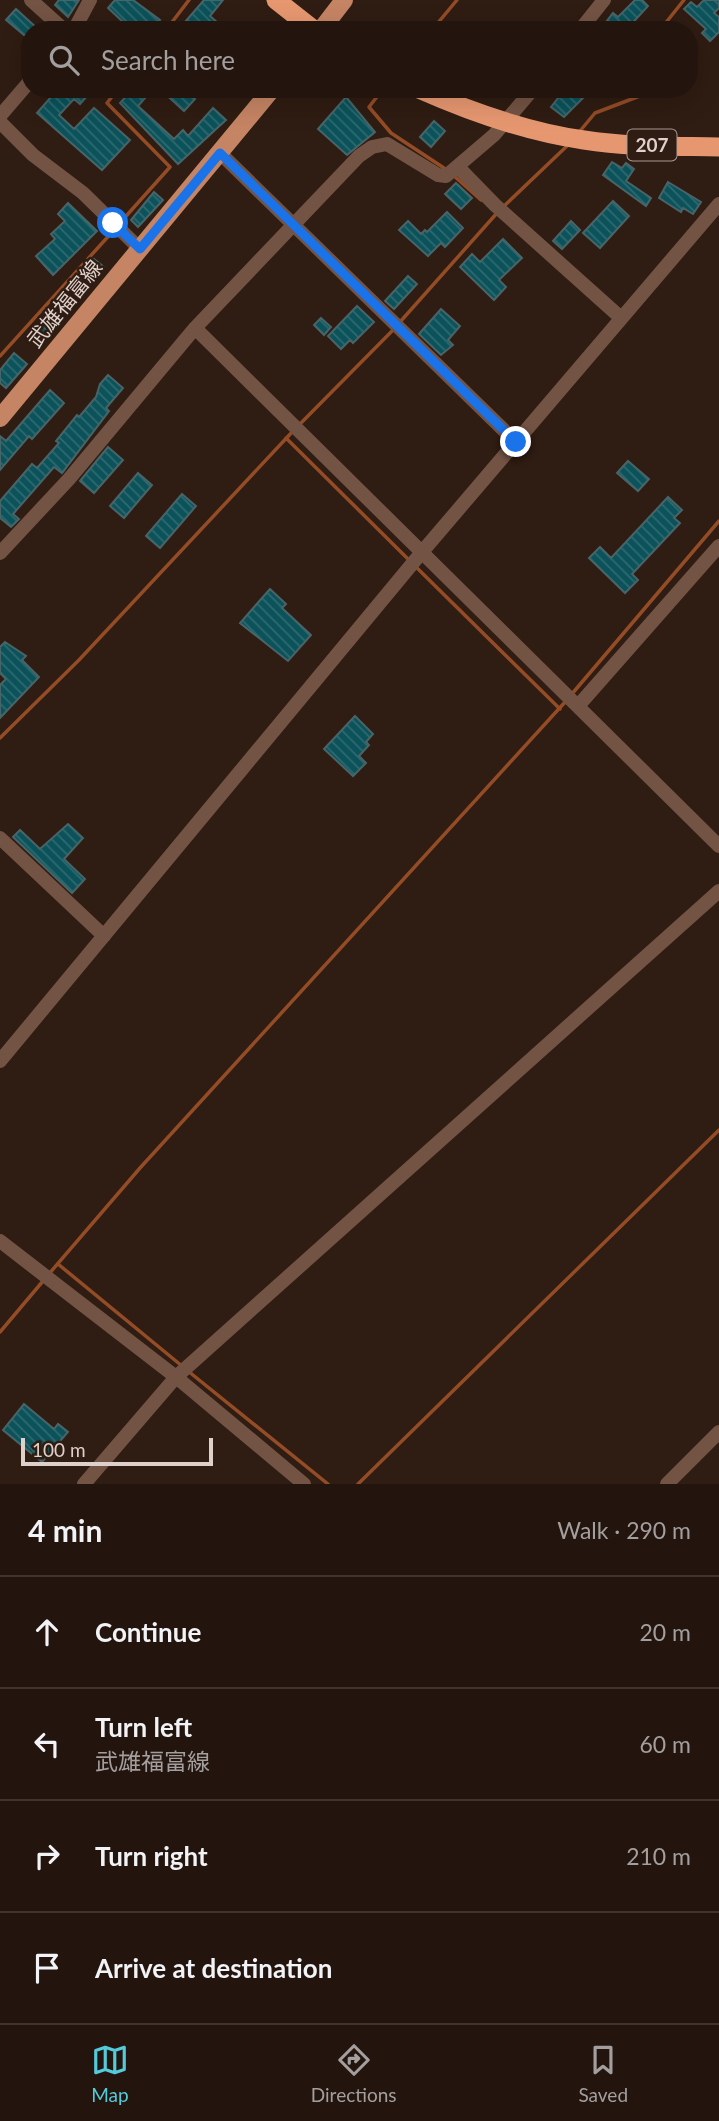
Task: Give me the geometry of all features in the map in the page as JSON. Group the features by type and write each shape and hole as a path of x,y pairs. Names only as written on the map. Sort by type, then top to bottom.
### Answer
{"highway":[{"path":"276,0 303,21"},
{"name":"207","path":"443,98 506,122 585,141 719,146"}],"main road":[{"path":"328,21 344,0"},
{"name":"武雄福富線","path":"0,418 220,153 258,98"}],"street":[{"path":"31,0 54,21"},
{"path":"79,21 90,0"},
{"path":"587,21 604,0"},
{"path":"0,116 21,92"},
{"path":"0,553 69,479 195,328 292,224 372,147 387,144 395,147 438,175 452,171 506,122 526,98"},
{"path":"0,122 33,155 83,193 140,249"},
{"path":"220,153 516,442"},
{"path":"452,171 495,205 620,317"},
{"path":"0,1061 416,560 620,317 719,204"},
{"path":"195,328 304,435 416,560 571,700 719,846"},
{"path":"571,700 719,546"},
{"path":"0,838 104,936"},
{"path":"84,1484 183,1371 719,891"},
{"path":"0,1241 44,1275 183,1371 304,1484"},
{"path":"667,1484 719,1432"}],"building":[{"path":"59,0 79,0 68,17 55,5"},
{"path":"115,0 133,0 160,20 122,21 108,8"},
{"path":"204,0 223,0 210,16 216,21 186,21"},
{"path":"635,0 642,0 648,6 634,21 607,21 613,13 618,17"},
{"path":"704,0 719,0 719,8 714,13 719,17 719,32 710,41 702,33 706,29 684,9 691,2 697,7"},
{"path":"16,9 29,21 21,21 21,32 6,20"},
{"path":"50,98 85,98 80,104 74,99 59,115 74,129 94,108 130,140 102,170 37,113"},
{"path":"125,98 145,98 138,106 174,139 183,130 188,136 213,108 226,120 178,164 120,103"},
{"path":"170,98 195,99 184,111"},
{"path":"347,98 375,132 347,155 318,129"},
{"path":"558,98 583,98 564,117 551,107"},
{"path":"434,121 445,131 431,147 420,137"},
{"path":"612,162 622,168 626,163 634,169 626,181 651,198 646,206 603,175"},
{"path":"668,182 701,202 693,214 683,208 681,212 659,198"},
{"path":"456,183 472,198 461,209 445,194"},
{"path":"154,192 163,200 138,227 131,220"},
{"path":"613,201 629,216 600,248 583,233"},
{"path":"68,203 97,231 53,275 36,256 55,239 51,234 65,221 58,214"},
{"path":"447,212 463,228 445,247 441,243 428,256 399,230 408,221 421,234 425,230 427,232"},
{"path":"571,221 580,230 562,249 553,241"},
{"path":"503,239 522,258 499,280 506,287 494,300 460,267 472,254 480,262"},
{"path":"94,259 104,267 82,295 72,287"},
{"path":"408,276 417,284 394,309 385,301"},
{"path":"357,306 374,322 353,343 350,340 341,349 328,336"},
{"path":"441,309 460,326 448,340 453,345 441,355 419,334"},
{"path":"50,312 61,322 46,339 35,330"},
{"path":"321,318 331,327 324,335 314,325"},
{"path":"14,353 27,364 6,388 0,383 0,370"},
{"path":"108,375 123,388 106,408 109,411 62,473 54,467 13,514 19,519 11,527 0,518 0,501 32,464 37,468 59,443 56,441 96,397 100,384"},
{"path":"50,390 64,403 32,439 29,436 0,470 0,436 6,441"},
{"path":"108,447 123,460 94,493 80,481"},
{"path":"628,461 649,479 638,491 617,473"},
{"path":"138,473 152,485 124,518 110,506"},
{"path":"182,494 196,506 160,548 146,536"},
{"path":"668,497 682,510 674,518 680,523 632,574 638,580 625,593 589,558 600,547 611,558"},
{"path":"270,589 286,604 282,608 311,635 288,661 240,623"},
{"path":"5,642 26,656 22,660 39,677 0,718 0,685 6,679 0,673 0,647"},
{"path":"355,716 373,734 366,742 369,745 359,756 366,763 353,776 324,749"},
{"path":"68,824 83,838 64,859 85,879 72,893 13,837 20,830 40,849"},
{"path":"24,1404 54,1429 58,1424 68,1432 42,1462 3,1430"}],"waterway":[{"path":"173,21 189,0"},
{"path":"440,21 457,0"},
{"path":"667,21 684,0"},
{"path":"111,98 107,103 170,167 119,224"},
{"path":"376,98 369,107 391,133 447,170"},
{"path":"580,131 595,113 634,98"},
{"path":"503,207 568,145"},
{"path":"453,175 481,200"},
{"path":"400,322 497,213"},
{"path":"0,356 114,230"},
{"path":"300,424 395,328"},
{"path":"0,738 79,660 294,430"},
{"path":"286,438 409,560"},
{"path":"571,695 719,521"},
{"path":"414,565 560,709"},
{"path":"48,1275 140,1168 566,701"},
{"path":"358,1484 719,1130"},
{"path":"58,1264 182,1366"},
{"path":"0,1332 43,1281"},
{"path":"188,1371 328,1484"}],"route":[{"path":"113,223 140,249 220,153 516,442"}]}
